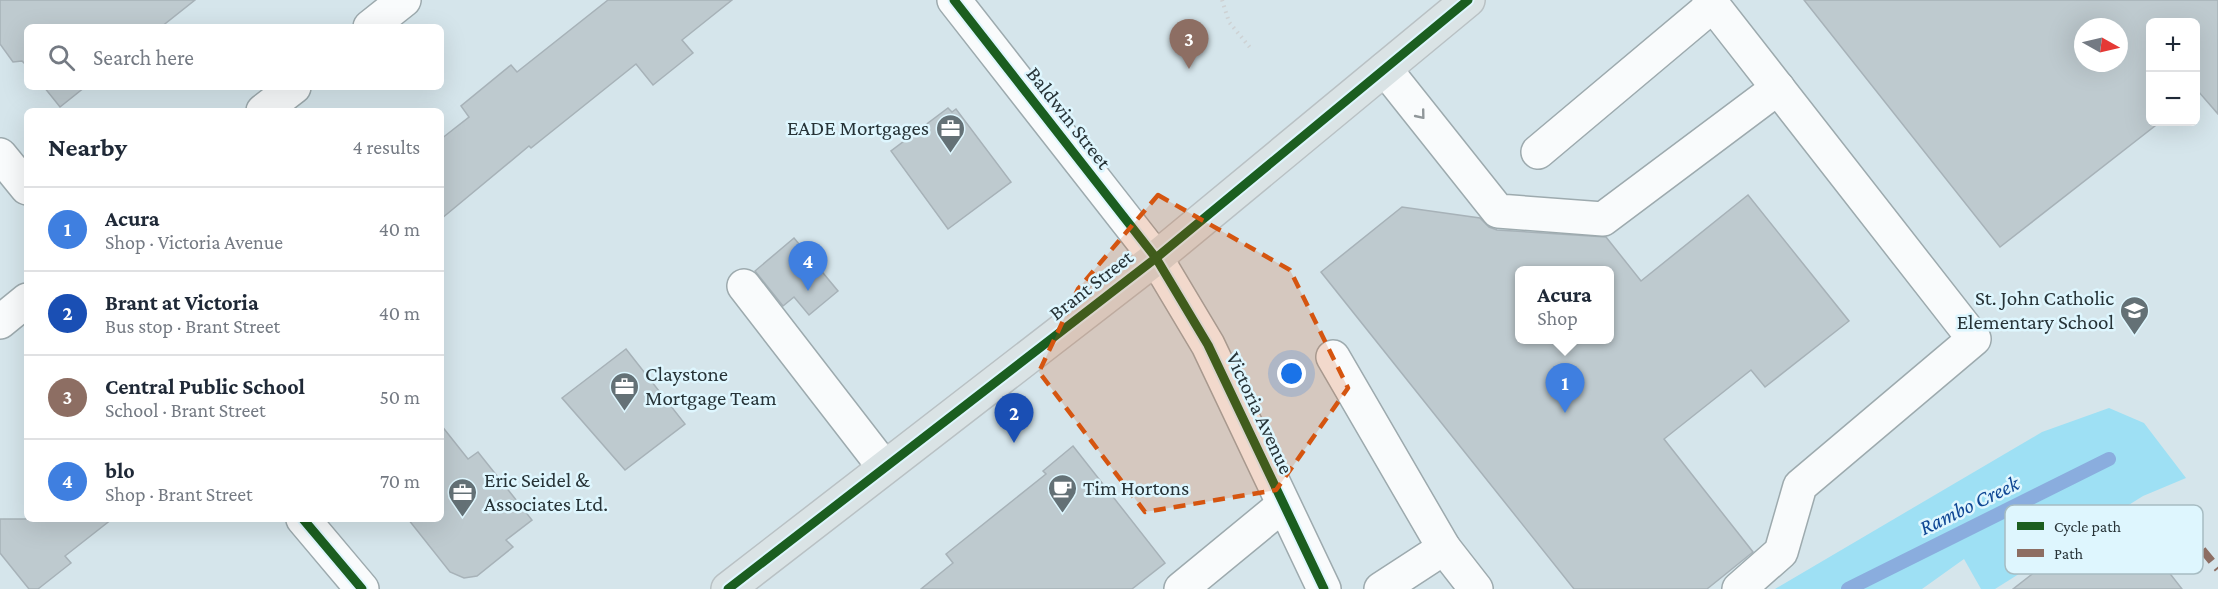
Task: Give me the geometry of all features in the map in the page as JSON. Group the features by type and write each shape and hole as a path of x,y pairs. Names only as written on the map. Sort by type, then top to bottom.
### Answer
{"main road":[{"name":"Brant Street","path":"728,589 1156,258 1468,0"}],"street":[{"path":"374,24 404,0"},
{"name":"Baldwin Street","path":"954,0 1156,258"},
{"path":"1538,152 1711,2 1974,339 1800,486 1780,552 1739,589"},
{"path":"1385,69 1498,211 1603,219 1778,88"},
{"path":"267,108 290,90"},
{"path":"0,154 24,184"},
{"name":"Victoria Avenue","path":"1156,258 1208,345 1324,589"},
{"path":"744,286 884,467"},
{"path":"0,322 24,302"},
{"path":"1333,357 1444,548 1476,589"},
{"path":"1181,589 1283,505"},
{"path":"306,522 362,589"},
{"path":"1381,589 1444,548"}],"path":[{"path":"1222,0 1229,22 1252,50"}],"highlighted area":[{"path":"1158,195 1290,270 1348,388 1276,490 1145,512 1039,372 1078,289"}],"shaded area":[{"path":"2109,408 2144,423 2186,478 2143,496 2129,505 2005,505 2005,574 2019,574 1995,589 1981,589 1964,559 1922,589 1775,589 2042,432"}],"building":[{"path":"0,0 195,0 165,24 24,24 24,63 22,61 13,62 0,44"},
{"path":"608,0 732,0 682,40 693,53 653,85 636,64 531,148 529,146 444,217 444,137 469,117 461,106 511,65 517,72"},
{"path":"1804,0 2218,0 2218,114 2200,93 2200,18 2146,18 2146,126 2155,126 2000,247"},
{"path":"46,90 81,90 60,107"},
{"path":"948,108 952,112 956,109 1011,182 948,229 891,151"},
{"path":"1748,195 1849,321 1765,387 1751,370 1664,439 1753,552 1707,589 1574,589 1321,272 1402,207 1480,218 1489,227 1497,230 1606,237 1641,281"},
{"path":"794,238 838,291 809,315 794,297 783,306 755,271"},
{"path":"626,349 685,424 625,470 562,398"},
{"path":"444,429 468,459 478,452 532,520 506,540 513,547 477,576 464,578 450,572 410,522 444,522"},
{"name":"Tim Hortons","path":"1073,446 1165,563 1132,589 921,589 953,563 946,554 1046,474 1043,471"},
{"path":"0,519 24,519 24,522 108,522 65,556 71,563 38,589 29,589 0,553"},
{"path":"2032,574 2170,574 2182,589 2013,589"}],"waterway":[{"name":"Rambo Creek","path":"2017,505 2109,459"},
{"name":"Rambo Creek","path":"1848,589 2005,511"}],"marked path":[{"path":"2203,551 2218,569"}],"cycle path":[{"path":"954,0 1156,258 1208,345 1324,589"},
{"path":"728,589 1156,258 1468,0"},
{"path":"306,522 362,589"}],"place":[{"name":"Central Public School","path":"1189,69"},
{"name":"EADE Mortgages","path":"950,154"},
{"name":"blo","path":"808,291"},
{"name":"St. John Catholic Elementary School","path":"2135,336"},
{"name":"Claystone Mortgage Team","path":"624,412"},
{"name":"Acura","path":"1565,413"},
{"name":"Brant at Victoria","path":"1014,443"},
{"name":"Tim Hortons","path":"1062,514"},
{"name":"Eric Seidel & Associates Ltd.","path":"463,518"}]}
